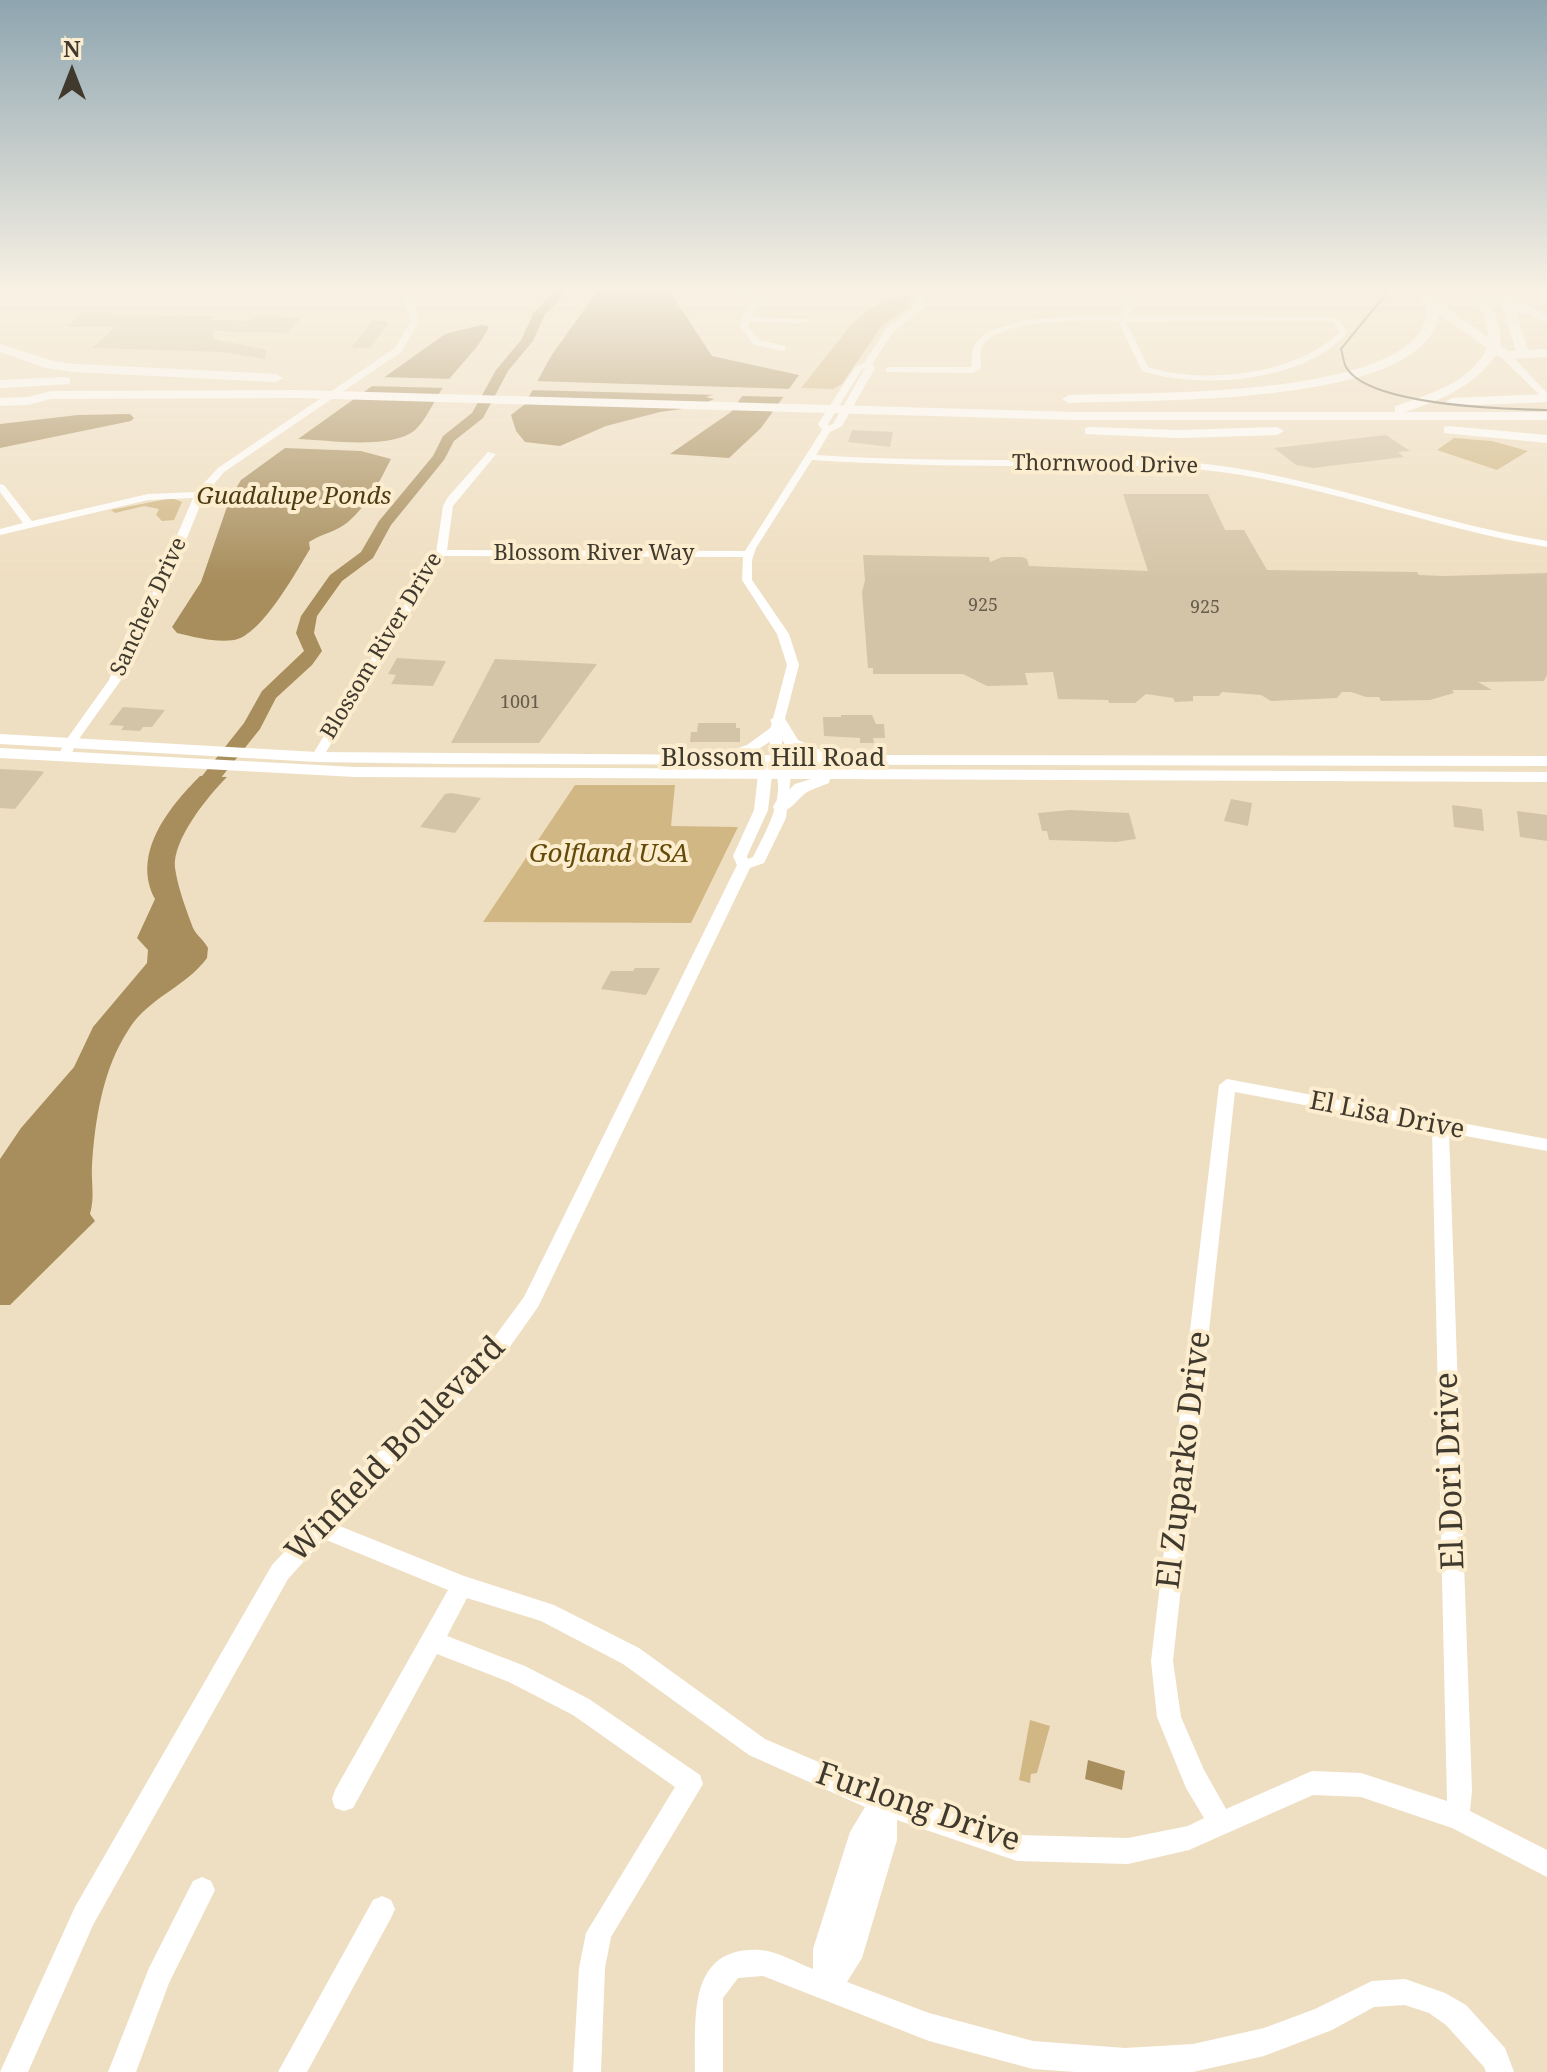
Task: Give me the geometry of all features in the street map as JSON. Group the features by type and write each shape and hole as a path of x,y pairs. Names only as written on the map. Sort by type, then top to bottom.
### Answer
{"highway":[{"path":"569,387 876,395"},
{"path":"1284,387 1233,394 1062,399 1452,402 1547,406"},
{"path":"0,400 28,401 51,395 299,394 685,406 866,414 1130,433 1241,434 1347,422 1412,406 1456,387"},
{"path":"866,414 1075,416 1547,406"},
{"path":"1075,416 1152,423 1429,429 1547,439"}],"main road":[{"path":"1531,387 1547,406"},
{"path":"720,758 751,750 777,725 797,749 852,759"},
{"name":"Blossom Hill Road","path":"0,739 184,764 274,764 422,773 1547,777"},
{"name":"Blossom Hill Road","path":"0,753 198,750 274,764 317,757 1547,761"},
{"path":"422,773 449,759"},
{"path":"781,807 801,788 837,775"}],"street":[{"name":"Sanchez Drive","path":"67,750 115,680 133,632 158,594 199,495 221,470 344,387"},
{"path":"784,775 776,759 777,725 793,665 783,634 747,580 748,554 827,430 837,426 860,387"},
{"name":"Blossom River Drive","path":"317,757 441,553 448,506 491,454"},
{"name":"Thornwood Drive","path":"809,457 876,462 1123,462 1192,466 1283,480 1473,532 1547,547"},
{"path":"1,487 30,525"},
{"path":"0,532 148,497 199,495"},
{"name":"Blossom River Way","path":"441,553 748,554"},
{"name":"Winfield Boulevard","path":"744,865 740,856 761,810 765,775 776,759"},
{"name":"Winfield Boulevard","path":"14,2072 84,1916 280,1572 381,1462 424,1426 497,1349 531,1302 744,865 759,860 781,807 784,775"},
{"name":"El Lisa Drive","path":"1227,1085 1547,1145"},
{"name":"El Zuparko Drive","path":"1221,1823 1195,1779 1169,1717 1162,1661 1227,1085"},
{"name":"El Dori Drive","path":"1440,1126 1460,1775 1457,1817"},
{"name":"Furlong Drive","path":"319,1527 462,1586 546,1612 631,1656 757,1747 884,1803 1017,1848 1128,1851 1189,1838 1312,1783 1361,1785 1457,1817 1547,1864"},
{"path":"344,1799 462,1586"},
{"path":"430,1640 517,1674 581,1707 691,1784 599,1933 592,1968 587,2072"},
{"path":"827,1987 849,1958 885,1840 884,1803"},
{"path":"122,2072 158,1977 202,1890"},
{"path":"292,2072 382,1909"},
{"path":"709,2072 710,1994 731,1965 763,1963 929,2027 1033,2055 1125,2062 1193,2058 1264,2042 1322,2020 1372,1994 1405,1992 1436,2002 1456,2015 1495,2058 1500,2072"}],"green space":[{"path":"802,387 837,387 833,389"},
{"path":"1454,438 1492,441 1528,451 1497,470 1437,450"},
{"path":"172,498 182,502 174,520 162,521 156,515 159,509 144,506 115,513 111,510"},
{"name":"Golfland USA","path":"575,785 675,785 671,826 738,827 691,923 483,922"},
{"path":"1030,1720 1050,1726 1037,1773 1031,1774 1030,1783 1019,1780"}],"water":[{"path":"371,387 444,387 418,427 395,439 362,442 298,439"},
{"path":"534,387 791,387 761,428 729,458 670,454 731,412 745,392 739,387 706,397 714,399 697,407 660,412 606,426 560,446 525,442 516,431 511,415 525,404"},
{"path":"130,414 134,418 131,421 0,448 0,424 78,415"},
{"name":"Guadalupe Ponds","path":"285,448 361,451 391,459 355,516 339,528 309,542 310,549 287,587 266,616 244,636 227,641 177,633 172,627 201,582 230,498 241,480"},
{"path":"200,776 227,777 210,795 185,832 175,868 193,928 208,948 207,958 189,977 137,1018 113,1060 102,1094 93,1148 90,1214 95,1221 10,1305 0,1305 0,1159 21,1128 74,1067 93,1027 147,963 148,950 137,938 155,899 149,882 151,848 166,817"},
{"path":"1088,1760 1125,1771 1122,1790 1085,1779"}],"pier":[{"path":"530,387 794,389 788,397 738,396 738,391 719,395 528,390"}],"building":[{"path":"852,430 893,432 890,447 848,442"},
{"path":"1386,435 1410,451 1398,452 1404,457 1313,468 1296,465 1274,448"},
{"path":"1123,494 1208,494 1225,530 1244,530 1267,570 1417,572 1419,575 1444,576 1547,573 1547,675 1544,681 1478,682 1492,690 1452,690 1454,693 1430,700 1381,701 1379,697 1342,692 1337,698 1271,701 1261,695 1222,692 1219,696 1193,696 1193,701 1175,702 1173,698 1146,694 1135,703 1109,703 1108,700 1058,699 1053,672 1025,673 1028,685 987,686 963,674 873,674 873,668 868,668 862,592 865,580 863,555 989,557 990,562 1002,557 1022,557 1027,559 1029,566 1148,571"},
{"path":"397,658 446,661 433,686 391,684 396,675 388,674"},
{"path":"495,659 597,664 539,743 451,743"},
{"path":"123,707 165,710 152,727 143,727 140,731 121,730 124,726 109,725"},
{"path":"872,715 876,724 884,724 885,738 873,738 874,743 860,743 860,738 824,736 823,717"},
{"path":"698,723 736,723 736,728 740,728 740,742 690,742 691,732 697,732"},
{"path":"0,769 44,772 15,809 0,808"},
{"path":"445,794 481,798 455,833 420,827"},
{"path":"1231,799 1252,803 1248,826 1224,821"},
{"path":"1452,805 1482,809 1484,831 1454,827"},
{"path":"1070,810 1129,813 1136,839 1116,842 1049,840 1047,831 1042,831 1038,813"},
{"path":"1517,811 1547,815 1547,841 1520,837"},
{"path":"635,968 660,968 646,995 601,989 611,971 633,971"}],"waterway":[{"path":"193,800 253,725 268,695 313,651 305,633 309,616 336,578 367,555 384,524 439,457 448,439 478,415 493,387"}],"tram line":[{"path":"1374,387 1439,403 1547,410"}]}
